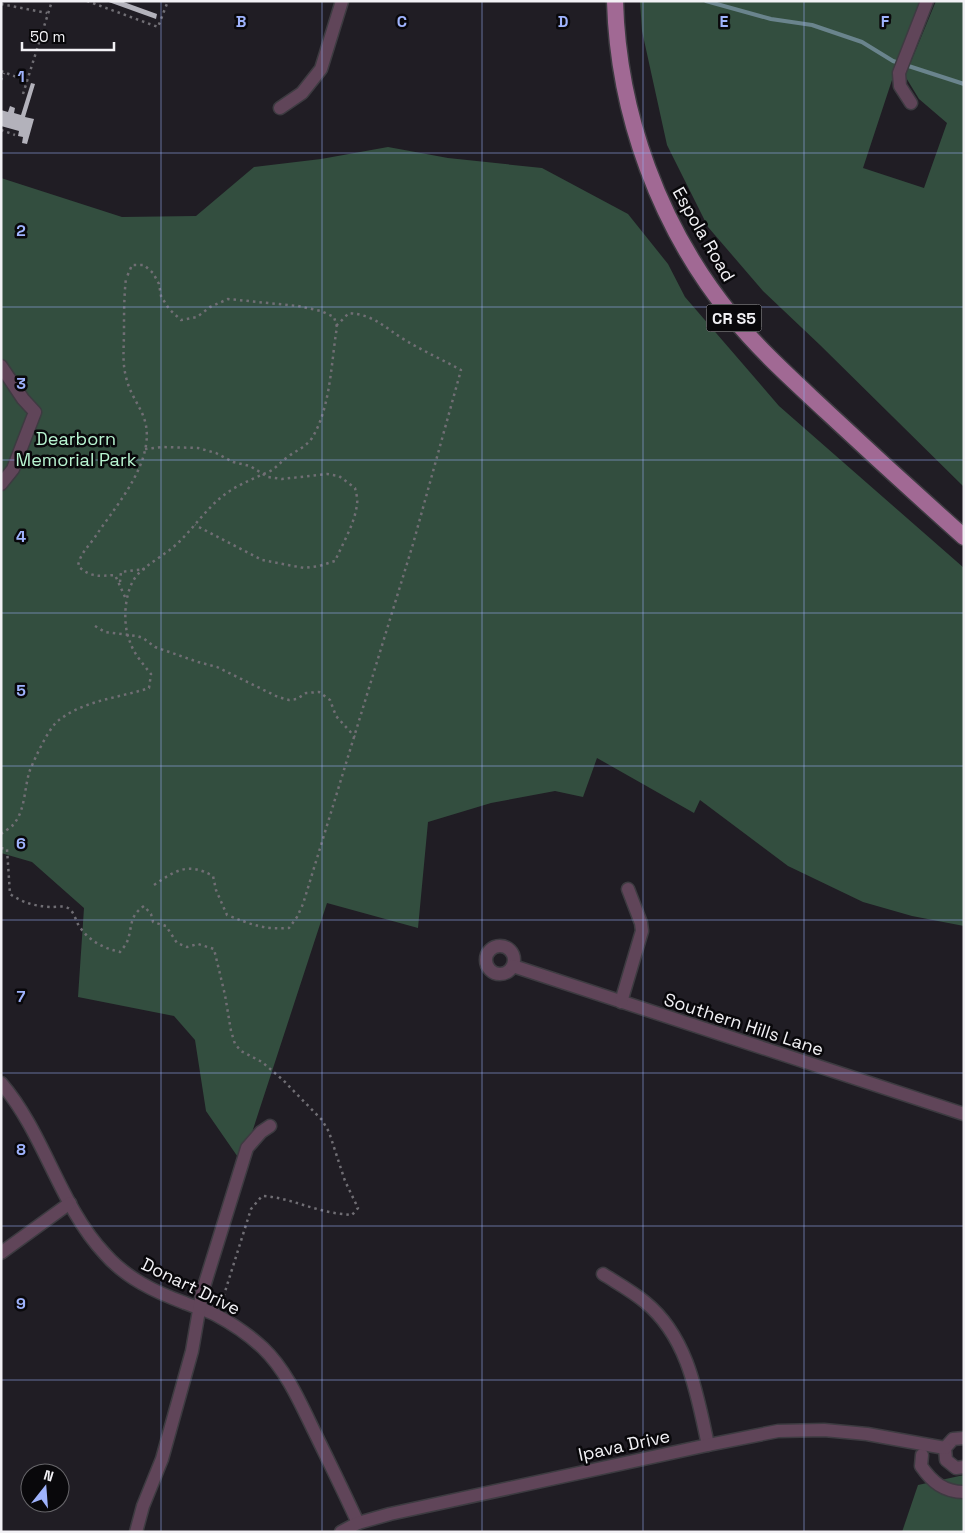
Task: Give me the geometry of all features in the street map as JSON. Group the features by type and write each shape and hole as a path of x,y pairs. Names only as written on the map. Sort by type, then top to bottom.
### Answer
{"main road":[{"name":"Espola Road","path":"615,1 618,46 630,110 662,203 699,270 730,314 762,350 964,538"}],"street":[{"path":"280,108 302,93 321,69 342,1"},
{"path":"912,102 900,86 899,73 927,1"},
{"path":"1,366 22,399 34,412 13,468 1,484"},
{"path":"621,1002 642,931 641,923 628,889"},
{"name":"Southern Hills Lane","path":"514,966 964,1114"},
{"name":"Donart Drive","path":"1,1083 23,1111 36,1133 70,1203 93,1240 117,1266 133,1279 152,1289 215,1314 238,1328 263,1348 282,1372 297,1397 358,1523"},
{"path":"136,1532 164,1450 192,1351 202,1293 247,1148 261,1132 270,1126"},
{"path":"1,1253 70,1203"},
{"path":"603,1274 645,1302 663,1321 686,1359 693,1380 708,1445"},
{"name":"Ipava Drive","path":"341,1532 358,1523 390,1514 778,1431 824,1430 867,1434 921,1449"},
{"path":"964,1438 953,1439 945,1448 921,1449 921,1466 933,1481 942,1488 964,1492"},
{"path":"945,1448 946,1460 956,1468 964,1467"}],"path":[{"path":"23,94 52,1"},
{"path":"87,1 158,27 168,1"},
{"path":"1,4 47,13"},
{"path":"1,80 2,72 27,81"},
{"path":"1,130 15,135"},
{"path":"1,834 13,825 20,812 30,770 48,734 57,722 78,709 106,699 149,688 151,674 130,642 127,631 126,598 130,584 145,569 179,542 207,510 224,495 256,477 270,472 289,456 304,448 312,439 319,424 332,371 336,326 334,317 321,310 298,306 228,299 210,307 197,317 181,320 169,310 161,296 153,273 144,265 132,265 126,279 122,352 127,380 146,420 144,457 136,475 80,557 78,566 87,574 115,575 126,598"},
{"path":"154,885 184,869 200,869 213,876 216,890 227,915 255,926 273,929 289,928 303,904 413,544 462,370 407,341 383,324 362,314 350,313 336,326"},
{"path":"145,449 162,447 198,448 216,452 233,462 250,466 268,477 282,479 327,474 338,476 355,488 358,503 335,561 319,566 304,568 262,560 195,525"},
{"path":"119,584 121,572 145,569"},
{"path":"94,626 105,632 143,638 155,647 217,667 278,697 289,700 297,699 306,693 319,692 330,700 336,716 355,737"},
{"path":"1,848 7,849 10,894 20,901 30,904 65,907 73,913 85,935 107,949 120,952 127,942 129,927 137,911 144,906 151,914 153,922 166,926 177,943 187,947 198,944 214,948 235,1044 241,1051 262,1062 283,1080 311,1108 329,1132 345,1181 358,1208 352,1215 338,1214 284,1198 262,1196 251,1209 223,1298"}],"green space":[{"path":"640,1 920,1 863,168 924,188 947,123 919,99 905,76 936,1 964,1 964,487 763,291 708,227 667,145 642,31"},
{"name":"Dearborn Memorial Park","path":"388,147 448,158 542,168 628,214 668,264 685,297 779,406 964,568 964,926 912,916 863,902 788,866 700,800 694,813 597,758 583,797 555,791 491,803 428,822 418,928 327,903 242,1163 206,1111 195,1040 174,1016 78,997 84,908 32,862 1,853 1,178 122,217 196,216 254,167 321,159"},
{"path":"964,1475 964,1532 902,1532 918,1485"}],"building":[{"path":"106,1 121,1 157,14 156,19"},
{"path":"31,83 35,84 25,117 34,119 27,144 22,143 23,137 18,136 19,131 1,126 1,110 8,112 10,106 15,108 14,113 21,115"}],"waterway":[{"path":"706,1 771,19 812,25 862,42 893,61 964,84"}]}
